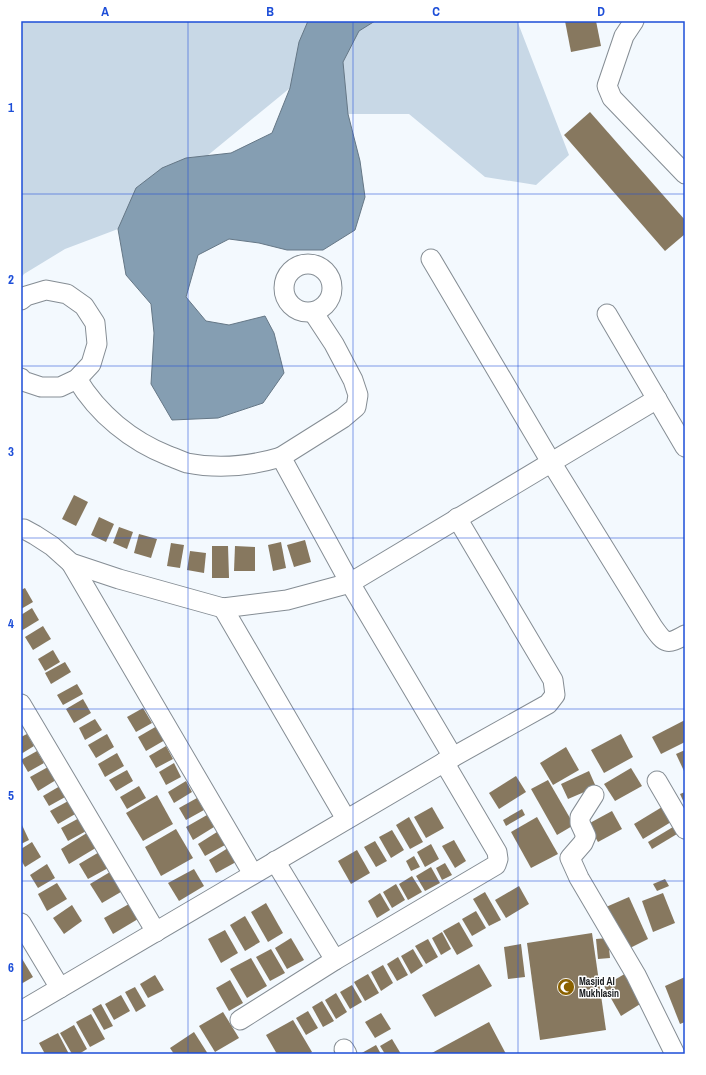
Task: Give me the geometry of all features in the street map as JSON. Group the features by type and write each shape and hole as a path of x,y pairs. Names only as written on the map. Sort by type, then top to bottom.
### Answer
{"street":[{"path":"634,21 624,36 607,86 612,98 685,174"},
{"path":"431,259 551,462 659,636 666,641 673,642 685,635"},
{"path":"21,300 26,296 46,290 67,294 84,306 95,323 97,344 91,364 77,379 60,387 41,387 23,381 21,378"},
{"path":"77,379 87,396 106,416 131,436 157,452 186,462 208,465 241,465 264,462 281,457 343,418 356,407 358,395 354,380 314,312"},
{"path":"607,314 685,447"},
{"path":"71,563 119,579 223,608 287,600 350,583 657,398"},
{"path":"240,1020 335,960 496,865 498,859 497,852 448,759 281,457"},
{"path":"21,1011 448,759 548,704 555,695 553,680 457,518"},
{"path":"21,529 35,535 52,546 71,563 253,874"},
{"path":"223,608 346,820"},
{"path":"21,704 156,932"},
{"path":"657,781 685,829"},
{"path":"594,795 580,817 580,823 586,836 583,843 570,858 636,975 675,1054"},
{"path":"275,861 335,960"},
{"path":"21,923 60,988"}],"shaded area":[{"path":"21,21 521,21 518,23 569,155 536,185 485,177 409,114 348,114 290,88 118,229 65,249 24,274 21,278"},
{"path":"308,21 375,21 359,31 343,62 348,114 360,161 365,197 355,230 323,250 287,250 259,243 229,239 198,255 186,297 206,321 229,325 265,316 274,333 284,373 263,403 218,418 172,420 151,384 154,333 151,304 126,275 118,229 136,188 162,168 186,158 231,153 272,133 290,88 299,42"}],"building":[{"path":"565,21 596,21 601,46 571,52"},
{"path":"590,112 685,220 685,234 665,251 564,135"},
{"path":"74,495 88,502 76,526 62,519"},
{"path":"99,517 114,524 106,542 91,535"},
{"path":"119,527 133,532 127,549 113,543"},
{"path":"139,534 157,539 151,558 134,553"},
{"path":"305,540 311,562 294,567 287,545"},
{"path":"281,542 286,568 273,571 268,545"},
{"path":"171,543 184,545 180,568 167,566"},
{"path":"212,546 228,546 229,578 212,578"},
{"path":"235,546 255,547 255,571 234,571"},
{"path":"190,551 206,553 204,573 187,570"},
{"path":"25,588 33,602 21,609 21,590"},
{"path":"32,608 39,620 21,631 21,615"},
{"path":"43,626 51,639 33,650 25,637"},
{"path":"53,650 60,662 45,671 38,659"},
{"path":"65,662 71,672 51,684 45,673"},
{"path":"77,684 83,694 63,705 57,695"},
{"path":"83,699 91,713 74,723 66,709"},
{"path":"143,708 152,723 136,732 127,717"},
{"path":"95,719 102,730 85,740 79,728"},
{"path":"685,720 685,742 661,754 652,737"},
{"path":"157,726 165,740 146,751 138,737"},
{"path":"27,734 34,746 21,754 21,737"},
{"path":"107,734 114,747 96,758 88,745"},
{"path":"621,734 633,757 604,773 591,750"},
{"path":"166,746 173,759 156,768 149,756"},
{"path":"566,747 579,770 553,785 540,763"},
{"path":"685,750 685,770 684,771 676,754"},
{"path":"37,751 44,763 28,772 21,760"},
{"path":"117,753 124,766 105,777 98,764"},
{"path":"174,763 181,777 166,785 159,772"},
{"path":"48,767 56,780 38,791 30,777"},
{"path":"631,768 642,786 615,801 604,784"},
{"path":"127,770 133,781 116,791 109,780"},
{"path":"589,771 596,787 568,799 561,784"},
{"path":"516,776 526,792 499,809 489,793"},
{"path":"548,780 574,825 557,835 531,789"},
{"path":"186,781 192,792 174,803 168,792"},
{"path":"60,786 67,796 49,806 43,796"},
{"path":"139,786 146,798 127,809 120,797"},
{"path":"685,792 685,805 680,794"},
{"path":"157,795 173,824 143,841 126,813"},
{"path":"197,798 204,810 186,820 179,808"},
{"path":"70,800 77,813 58,824 50,811"},
{"path":"667,804 676,819 643,839 634,824"},
{"path":"432,807 444,828 426,838 414,817"},
{"path":"522,809 525,815 506,826 503,820"},
{"path":"612,811 622,829 598,842 588,824"},
{"path":"207,815 214,827 193,840 186,827"},
{"path":"81,817 88,830 68,841 61,828"},
{"path":"409,817 423,842 410,849 396,825"},
{"path":"537,817 558,854 531,868 511,832"},
{"path":"21,823 29,840 21,844"},
{"path":"673,827 677,834 652,849 648,842"},
{"path":"176,829 193,858 161,876 145,847"},
{"path":"392,830 404,850 391,858 379,837"},
{"path":"90,831 99,846 69,864 61,849"},
{"path":"217,832 225,845 205,856 198,844"},
{"path":"454,840 466,861 455,868 442,846"},
{"path":"375,841 387,861 376,867 364,847"},
{"path":"32,842 41,857 25,867 21,860 21,849"},
{"path":"431,844 439,859 425,867 417,852"},
{"path":"228,848 236,862 216,873 209,860"},
{"path":"357,850 370,873 351,884 338,861"},
{"path":"101,851 110,867 88,879 79,864"},
{"path":"414,856 420,867 411,871 406,861"},
{"path":"445,863 452,875 442,880 436,868"},
{"path":"47,864 55,878 38,888 30,875"},
{"path":"431,867 440,883 425,891 416,876"},
{"path":"115,869 126,889 102,903 90,884"},
{"path":"194,869 204,886 179,901 168,883"},
{"path":"412,876 422,892 408,900 399,884"},
{"path":"665,879 669,886 657,891 653,884"},
{"path":"57,883 67,899 47,911 38,894"},
{"path":"396,884 405,900 392,908 383,892"},
{"path":"519,886 529,904 506,918 495,900"},
{"path":"485,892 501,920 489,926 473,899"},
{"path":"380,893 390,910 377,918 368,901"},
{"path":"663,893 675,923 653,932 642,901"},
{"path":"629,897 648,939 626,950 606,907"},
{"path":"266,903 283,933 268,942 251,912"},
{"path":"129,904 138,919 113,934 104,918"},
{"path":"72,905 82,921 64,934 53,918"},
{"path":"476,911 486,928 472,936 462,919"},
{"path":"245,916 260,942 245,951 230,925"},
{"path":"459,922 473,946 457,955 443,931"},
{"path":"225,930 238,953 221,963 208,939"},
{"path":"442,932 451,949 441,955 432,938"},
{"name":"Masjid Al Mukhlasin","path":"592,933 606,1030 540,1040 527,943"},
{"path":"291,938 304,960 287,969 275,948"},
{"path":"608,938 610,958 598,959 596,939"},
{"path":"428,939 438,957 426,964 415,946"},
{"path":"521,944 525,977 508,979 504,947"},
{"path":"271,949 285,973 270,981 256,957"},
{"path":"413,949 423,966 411,974 401,956"},
{"path":"21,957 33,977 21,984"},
{"path":"398,957 408,975 397,981 387,964"},
{"path":"251,958 267,986 247,998 230,969"},
{"path":"479,964 492,986 435,1017 422,995"},
{"path":"383,965 393,983 381,991 371,972"},
{"path":"628,972 645,1001 621,1016 604,986"},
{"path":"368,974 379,993 365,1001 354,982"},
{"path":"155,975 164,990 148,998 140,984"},
{"path":"685,977 685,1022 680,1024 665,986"},
{"path":"230,980 243,1003 229,1011 216,988"},
{"path":"352,985 362,1002 350,1009 340,992"},
{"path":"135,987 146,1006 136,1012 125,992"},
{"path":"336,993 347,1012 336,1019 325,1000"},
{"path":"121,995 130,1011 114,1020 105,1004"},
{"path":"322,1001 334,1021 323,1027 312,1007"},
{"path":"101,1004 113,1026 104,1030 92,1009"},
{"path":"308,1011 318,1028 306,1035 296,1018"},
{"path":"223,1012 239,1038 215,1052 199,1026"},
{"path":"381,1013 391,1029 375,1038 365,1022"},
{"path":"91,1014 105,1039 90,1047 76,1022"},
{"path":"293,1020 312,1052 309,1054 277,1054 266,1035"},
{"path":"489,1022 506,1054 430,1054"},
{"path":"74,1025 87,1049 79,1054 72,1054 60,1033"},
{"path":"194,1032 208,1054 174,1054 170,1048"},
{"path":"58,1033 69,1054 45,1054 39,1043"},
{"path":"392,1039 401,1054 385,1054 380,1046"},
{"path":"376,1045 381,1054 360,1054"}],"place":[{"name":"Masjid Al Mukhlasin","path":"566,987"}]}
